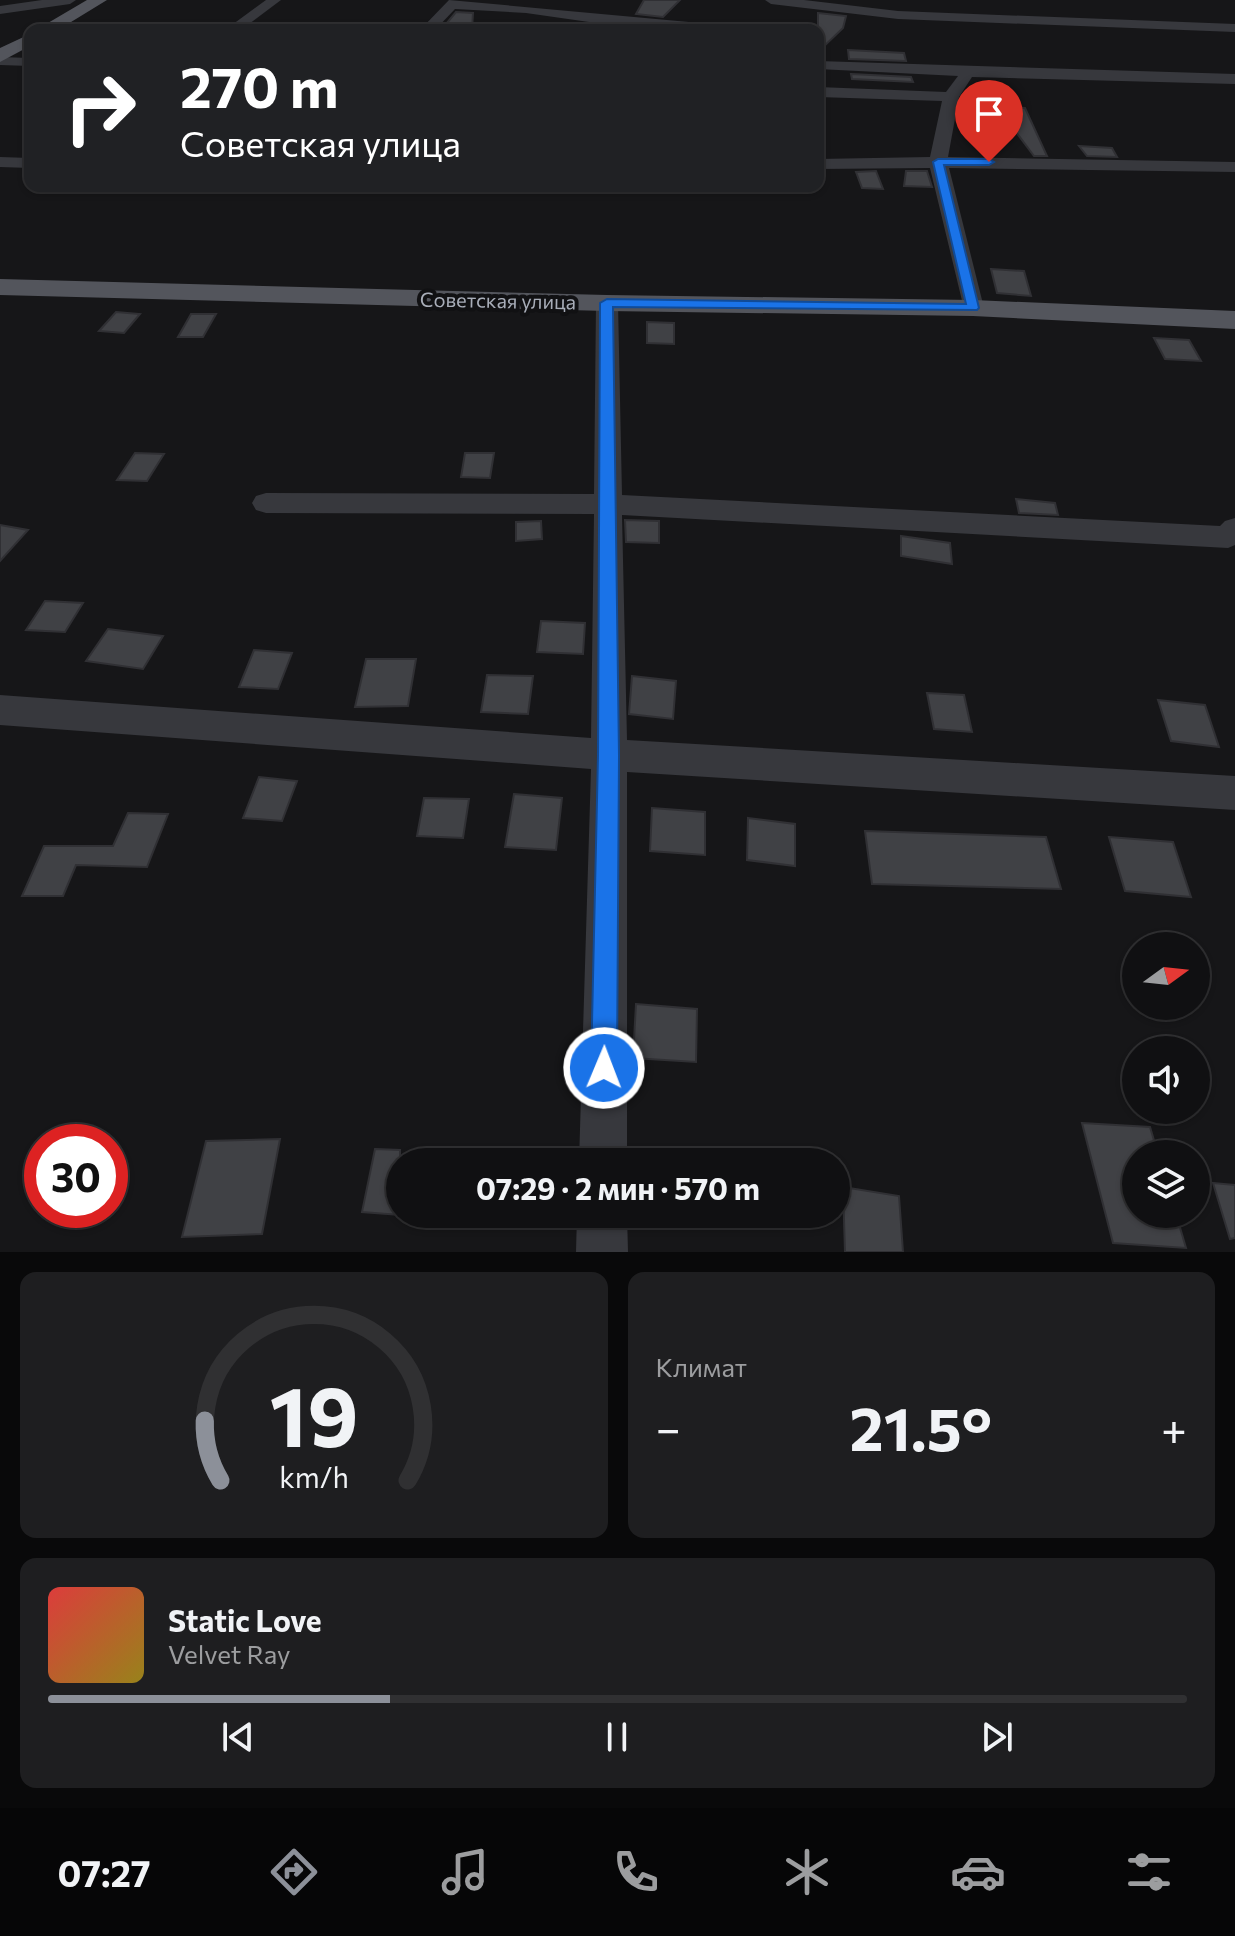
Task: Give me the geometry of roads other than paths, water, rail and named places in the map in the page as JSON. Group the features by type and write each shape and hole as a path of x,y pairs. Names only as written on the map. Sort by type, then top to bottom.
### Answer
{"main road":[{"path":"56,24 99,0"},
{"path":"1,56 24,43"},
{"name":"Советская улица","path":"0,287 607,303 973,308 1235,320"}],"street":[{"path":"0,10 70,0"},
{"path":"241,24 275,0"},
{"path":"771,0 898,15 1235,28"},
{"path":"433,24 454,2 526,9 601,24"},
{"path":"1,56 24,61"},
{"path":"824,65 1235,79"},
{"path":"968,72 951,97 938,162 973,308"},
{"path":"824,92 951,97"},
{"path":"0,162 24,163"},
{"path":"824,164 938,162 1235,167"},
{"path":"603,1148 609,755 607,303"},
{"path":"266,503 608,504 1228,537 1235,528"},
{"path":"0,710 609,755 1235,793"},
{"path":"602,1228 602,1252"}]}
